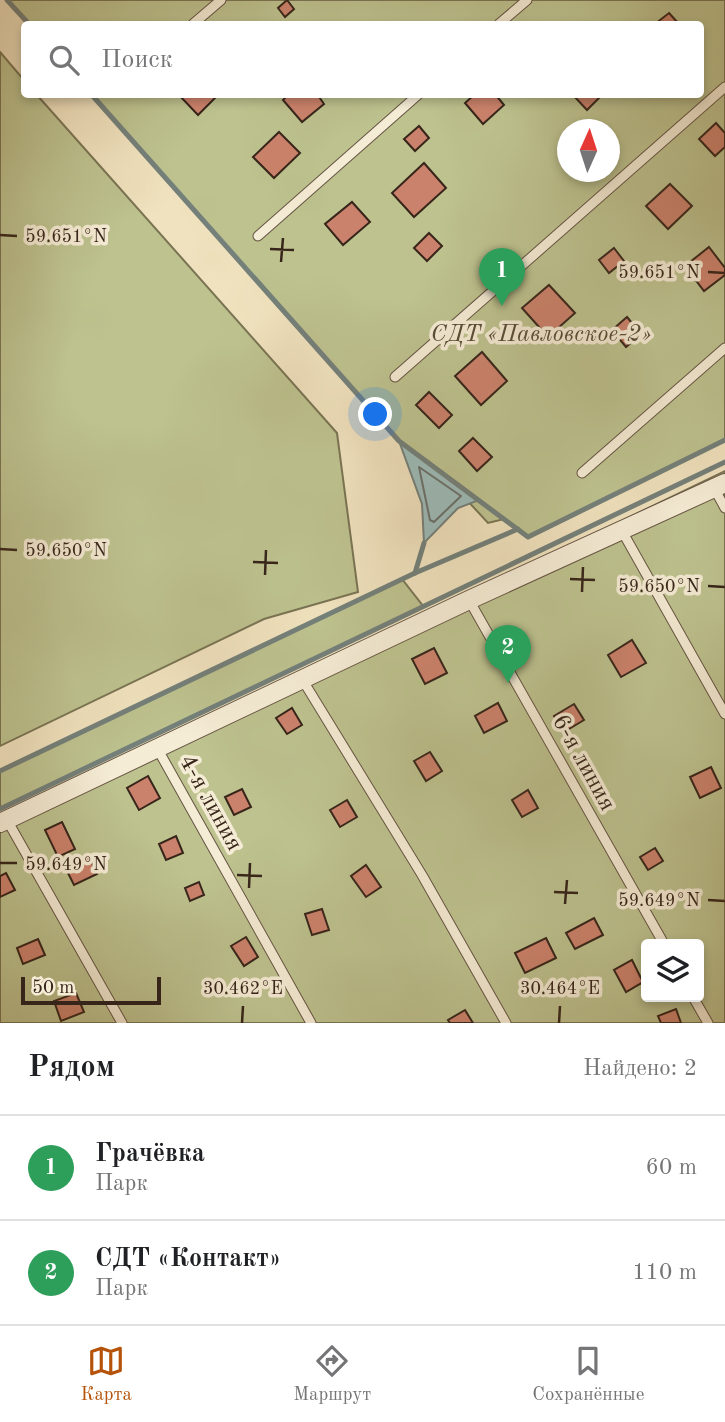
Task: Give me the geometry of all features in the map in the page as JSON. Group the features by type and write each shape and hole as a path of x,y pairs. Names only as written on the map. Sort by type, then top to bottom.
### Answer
{"street":[{"path":"3,821 469,600 720,485"}],"lane":[{"path":"196,21 221,0"},
{"path":"502,21 527,0"},
{"path":"395,377 725,87"},
{"path":"258,236 414,98"},
{"path":"582,473 725,348"},
{"path":"720,485 725,508"},
{"path":"622,531 725,714"},
{"name":"6-я линия","path":"469,600 661,939"},
{"path":"302,680 422,875 506,1023"},
{"name":"4-я линия","path":"157,748 311,1023"},
{"path":"3,821 122,1023"},
{"path":"696,1002 708,1023"}],"green space":[{"name":"СДТ «Павловское-2»","path":"7,0 725,0 725,440 528,537 504,519 488,523 442,473 399,441 94,98 704,98 704,21 26,21"},
{"path":"0,52 21,76 21,98 40,98 337,433 358,592 264,619 0,746"},
{"path":"725,471 725,1023 0,1023 0,821"},
{"path":"402,579 423,606 0,809 0,771"}],"water":[{"path":"399,441 479,500 458,508 424,543 422,504"}],"building":[{"path":"287,0 294,9 285,17 278,8"},
{"path":"669,13 676,21 659,21"},
{"path":"182,98 215,98 198,115"},
{"path":"320,98 324,104 302,122 283,100"},
{"path":"471,98 498,98 504,105 483,124 465,103"},
{"path":"576,98 599,98 587,110"},
{"path":"716,123 725,133 725,147 715,156 699,139"},
{"path":"419,126 429,138 415,151 404,139"},
{"path":"279,132 300,153 274,178 253,157"},
{"path":"424,163 446,188 414,217 392,193"},
{"path":"670,184 692,206 668,229 646,206"},
{"path":"352,202 370,222 343,245 325,224"},
{"path":"429,233 442,246 427,261 414,248"},
{"path":"709,247 725,268 725,275 704,291 685,266"},
{"path":"614,248 624,261 609,273 599,260"},
{"path":"549,285 575,313 548,337 522,308"},
{"path":"627,317 641,334 626,347 612,330"},
{"path":"482,352 507,381 481,405 455,376"},
{"path":"429,392 452,415 439,428 416,405"},
{"path":"473,438 492,457 477,471 459,451"},
{"path":"632,640 646,663 621,677 608,655"},
{"path":"434,648 447,673 425,684 412,659"},
{"path":"498,703 507,721 484,733 475,716"},
{"path":"574,704 584,720 564,732 554,716"},
{"path":"292,708 302,725 287,734 276,718"},
{"path":"430,752 442,771 426,781 414,761"},
{"path":"711,767 721,788 700,798 690,777"},
{"path":"148,776 160,798 139,810 127,788"},
{"path":"242,789 251,807 234,815 225,797"},
{"path":"528,790 538,808 522,817 512,800"},
{"path":"347,800 357,817 340,827 330,810"},
{"path":"62,822 75,849 58,857 45,830"},
{"path":"176,836 183,853 166,860 159,844"},
{"path":"655,848 663,861 648,870 640,857"},
{"path":"89,856 97,874 74,885 65,867"},
{"path":"366,865 381,887 366,897 351,876"},
{"path":"6,873 15,890 0,897 0,876"},
{"path":"199,882 204,895 190,901 185,888"},
{"path":"322,909 329,930 312,935 305,914"},
{"path":"594,918 603,935 575,949 566,933"},
{"path":"246,937 258,957 244,966 231,946"},
{"path":"546,938 556,958 525,973 515,953"},
{"path":"38,939 45,955 23,964 17,948"},
{"path":"632,960 641,983 626,992 614,970"},
{"path":"76,993 84,1012 61,1021 54,1001"},
{"path":"676,1009 681,1023 661,1023 658,1016"},
{"path":"465,1010 473,1023 450,1023 448,1020"}],"waterway":[{"path":"7,0 26,21"},
{"path":"95,98 399,441 528,537 725,440"},
{"path":"0,809 725,462"},
{"path":"0,771 415,573 518,529"},
{"path":"415,573 424,543"}],"place":[{"name":"Грачёвка","path":"502,306"},
{"name":"СДТ «Контакт»","path":"508,683"}]}
